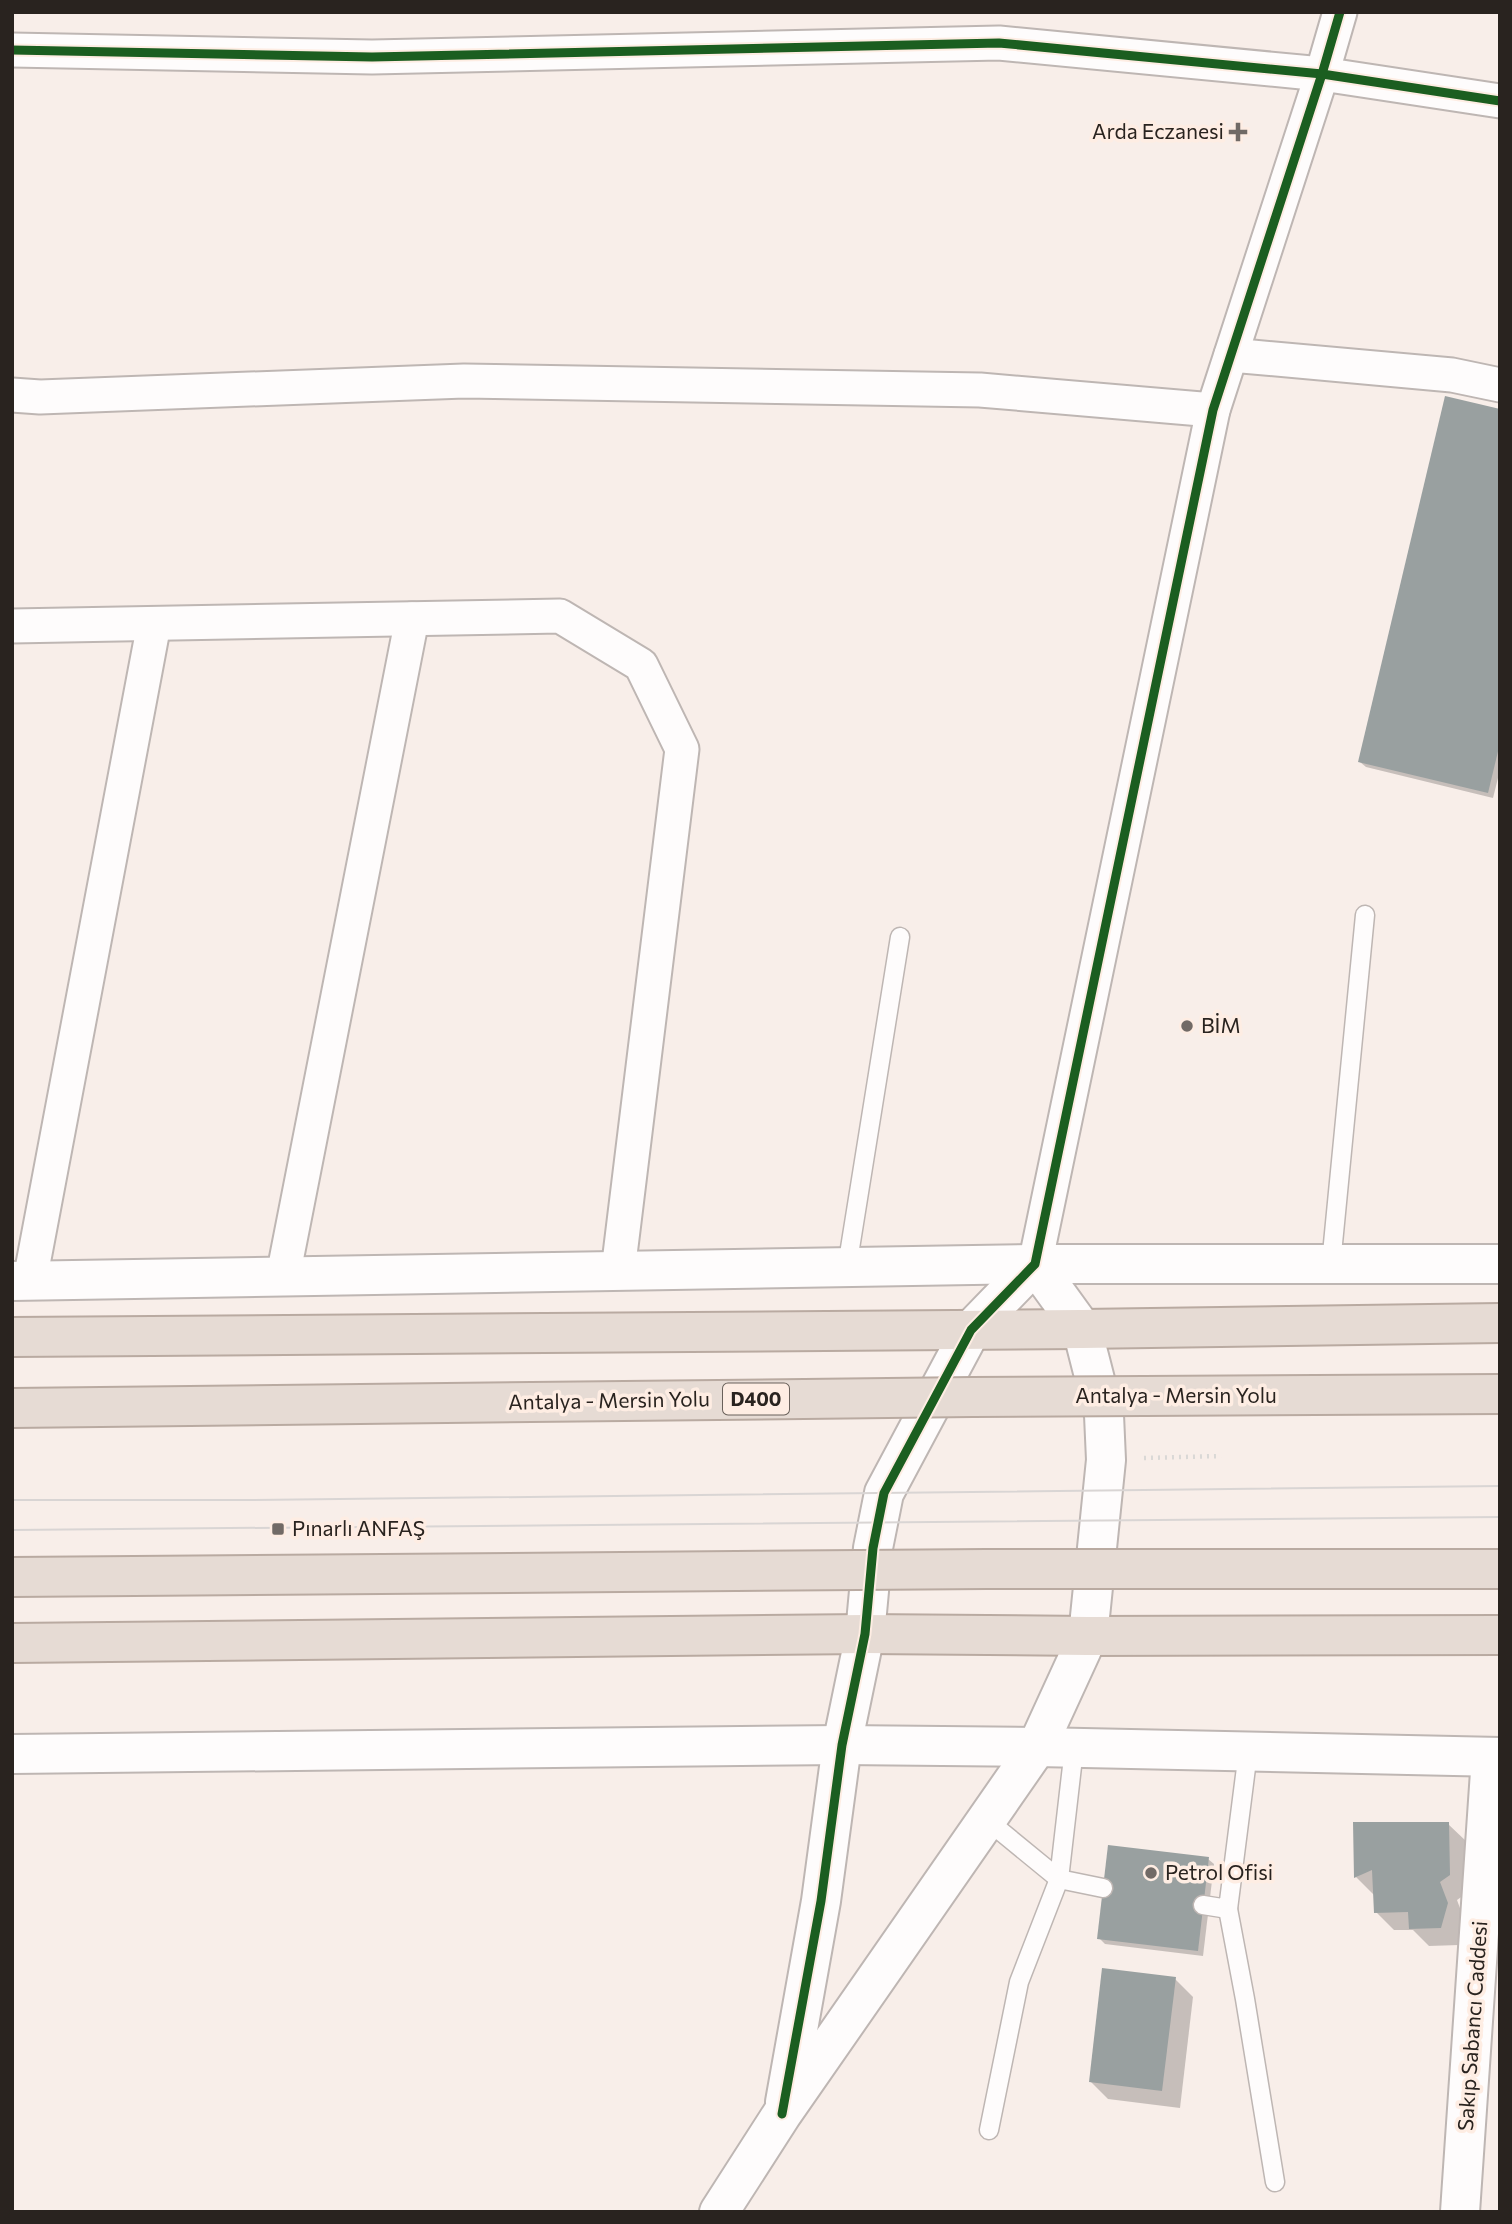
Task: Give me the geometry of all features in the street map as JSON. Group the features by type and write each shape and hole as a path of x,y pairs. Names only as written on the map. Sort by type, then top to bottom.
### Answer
{"highway":[{"path":"12,1337 1500,1323"},
{"name":"Antalya - Mersin Yolu","path":"12,1408 1500,1394"},
{"path":"12,1577 973,1569 1500,1569"},
{"path":"12,1643 864,1634 1500,1635"}],"street":[{"path":"782,2114 821,1902 842,1745 864,1634 873,1548 884,1493 971,1330 1035,1264 1213,410 1340,12"},
{"path":"12,50 372,57 999,43 1322,74 1500,101"},
{"path":"1231,355 1452,375 1500,385"},
{"path":"12,395 40,397 464,381 980,390 1213,410"},
{"path":"12,626 560,616 641,665 682,749 618,1271"},
{"path":"283,1276 412,619"},
{"path":"153,624 21,1281 1035,1264 1500,1264"},
{"path":"719,2212 782,2114 987,1820 1056,1748 1088,1636 1106,1460 1104,1415 1082,1329 1035,1264"},
{"path":"12,1754 842,1745 1496,1757"},
{"name":"Sakıp Sabancı Caddesi","path":"1460,2212 1496,1757"}],"lane":[{"path":"1331,1264 1365,915"},
{"path":"847,1268 900,937"},
{"path":"989,2130 1019,1982 1059,1879 1056,1748"},
{"path":"1248,1752 1228,1909 1275,2182"},
{"path":"987,1820 1059,1879 1103,1888"},
{"path":"1203,1905 1228,1909"}],"path":[{"path":"1106,1460 1220,1456"}],"building":[{"path":"1445,396 1500,409 1500,743 1488,793 1358,762"},
{"path":"1353,1822 1449,1822 1450,1875 1440,1882 1448,1903 1441,1928 1409,1929 1408,1912 1374,1913 1372,1870 1354,1878"},
{"path":"1108,1845 1209,1857 1198,1951 1097,1939"},
{"path":"1102,1968 1176,1977 1162,2091 1089,2082"}],"tram line":[{"path":"12,1500 252,1500 1500,1486"},
{"path":"12,1530 1500,1517"}],"cycle path":[{"path":"782,2114 821,1901 842,1745 865,1634 873,1548 884,1493 971,1330 1035,1264 1213,410 1340,12"},
{"path":"12,50 372,57 999,43 1322,74 1500,101"}],"place":[{"name":"Arda Eczanesi","path":"1238,132"},
{"name":"BİM","path":"1187,1026"},
{"name":"Pınarlı ANFAŞ","path":"278,1529"},
{"name":"Petrol Ofisi","path":"1151,1873"}]}
